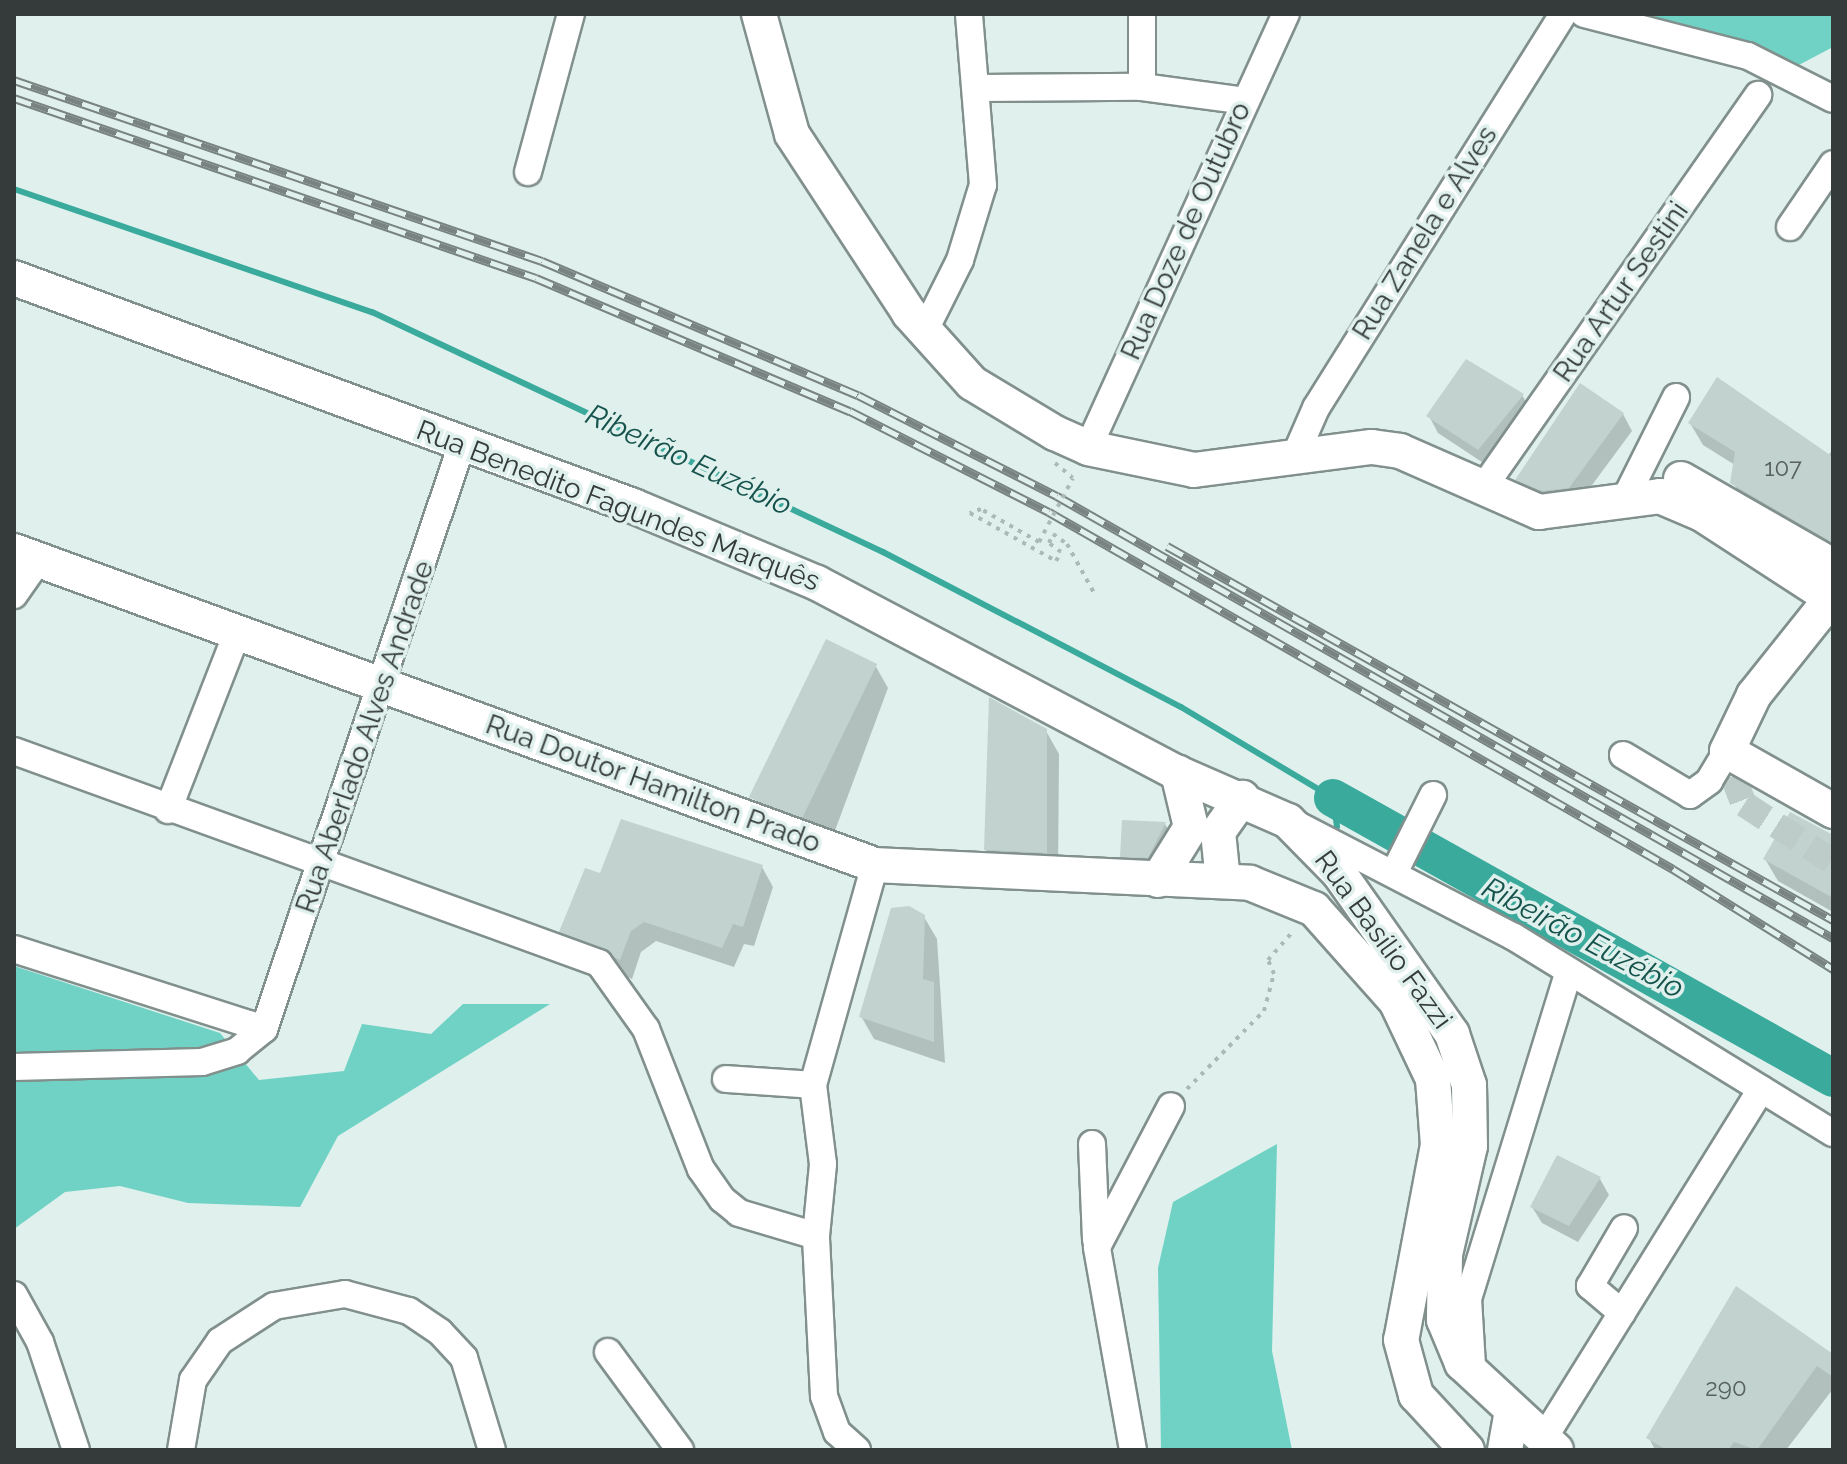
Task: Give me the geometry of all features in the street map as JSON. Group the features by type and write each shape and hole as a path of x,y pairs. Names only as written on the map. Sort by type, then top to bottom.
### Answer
{"main road":[{"path":"759,14 792,134 925,330 972,383 1081,463 1194,470 1372,447 1400,451 1539,512 1618,493 1660,474 1698,486 1832,590 1754,695 1730,764 1833,811"},
{"name":"Rua Benedito Fagundes Marquês","path":"14,278 462,444 817,583 1178,773 1242,798 1288,821"},
{"name":"Rua Doutor Hamilton Prado","path":"25,557 875,865 1250,883 1303,920"},
{"path":"1158,880 1176,863 1191,827 1178,773"},
{"path":"1223,881 1218,832 1242,798"},
{"name":"Rua Basílio Fazzi","path":"1288,821 1339,873 1435,1007 1465,1065 1470,1146 1442,1297 1454,1352 1474,1376 1550,1444"},
{"name":"Rua Basílio Fazzi","path":"1303,920 1396,1001 1433,1079 1438,1145 1401,1340 1416,1395 1467,1450"},
{"path":"1505,1450 1512,1412"}],"street":[{"path":"528,172 571,14"},
{"path":"925,330 960,260 983,185 979,88 969,14"},
{"path":"1142,14 1142,87"},
{"name":"Rua Doze de Outubro","path":"1081,463 1286,14"},
{"name":"Rua Zanela e Alves","path":"1295,456 1316,408 1563,14"},
{"path":"1584,14 1748,56 1833,99"},
{"path":"979,88 1142,87 1245,101"},
{"name":"Rua Artur Sestini","path":"1483,488 1758,95"},
{"path":"1790,227 1833,164"},
{"path":"1618,493 1676,397"},
{"name":"Rua Aberlado Alves Andrade","path":"264,1029 383,687 462,444"},
{"path":"14,595 25,557"},
{"path":"168,810 237,633"},
{"path":"14,751 318,868 599,963 646,1029 701,1169 722,1199 739,1213 816,1236"},
{"path":"1623,755 1690,795 1730,764"},
{"path":"1400,860 1429,804"},
{"path":"1288,821 1400,860 1568,973 1833,1133"},
{"path":"857,1450 837,1432 824,1396 816,1236 823,1164 813,1085 875,865"},
{"path":"14,949 264,1029"},
{"path":"1474,1376 1468,1299 1568,973"},
{"path":"14,1067 202,1062 237,1051 264,1029"},
{"path":"726,1079 813,1085"},
{"path":"1550,1444 1622,1313 1761,1089"},
{"path":"1097,1247 1171,1106"},
{"path":"1092,1144 1097,1247 1133,1450"},
{"path":"1622,1313 1590,1286 1624,1228"},
{"path":"181,1450 193,1380 220,1341 274,1306 345,1294 409,1311 440,1332 464,1358 492,1450"},
{"path":"14,1295 40,1342 76,1450"},
{"path":"608,1352 680,1450"}],"path":[{"path":"1081,463 1039,542 981,509 970,513 1056,561 1061,552 1049,543 1053,534 1067,544 1094,593"},
{"path":"1171,1106 1264,1011 1274,974 1268,960 1303,920"}],"green space":[{"path":"1648,14 1833,14 1833,47 1795,67"},
{"path":"14,966 220,1033 259,1080 344,1071 362,1024 431,1034 463,1004 550,1004 338,1136 300,1207 188,1203 120,1186 65,1192 14,1229"},
{"path":"1277,1144 1272,1351 1292,1450 1161,1450 1158,1268 1173,1202"}],"building":[{"path":"1466,359 1524,394 1478,450 1426,416"},
{"path":"1717,377 1833,457 1833,543 1730,483 1735,452 1688,423"},
{"path":"1580,383 1624,413 1569,488 1542,491 1515,480"},
{"path":"826,639 877,664 800,822 749,797"},
{"path":"989,697 1047,729 1047,853 984,850"},
{"path":"1790,812 1833,835 1833,898 1763,859"},
{"path":"621,819 763,865 743,927 733,924 722,948 644,922 631,931 620,960 559,932 585,868 600,873"},
{"path":"1122,820 1166,822 1148,858 1120,857"},
{"path":"909,906 925,915 923,979 934,982 934,1042 859,1017 891,908"},
{"path":"1557,1155 1601,1177 1569,1226 1530,1207"},
{"path":"1736,1286 1833,1354 1833,1377 1817,1366 1757,1450 1734,1442 1728,1450 1667,1450 1646,1438"}],"waterway":[{"name":"Ribeirão Euzébio","path":"14,189 372,312 883,552 1181,707 1333,798 1337,827"},
{"name":"Ribeirão Euzébio","path":"1333,798 1833,1078"}],"tunnel":[{"path":"1733,776 1744,804 1833,862"}],"railway":[{"path":"14,80 542,261 858,395 1057,496 1833,938"},
{"path":"14,98 536,278 850,411 1049,512 1673,869 1833,969"},
{"path":"1167,546 1833,920"}]}
